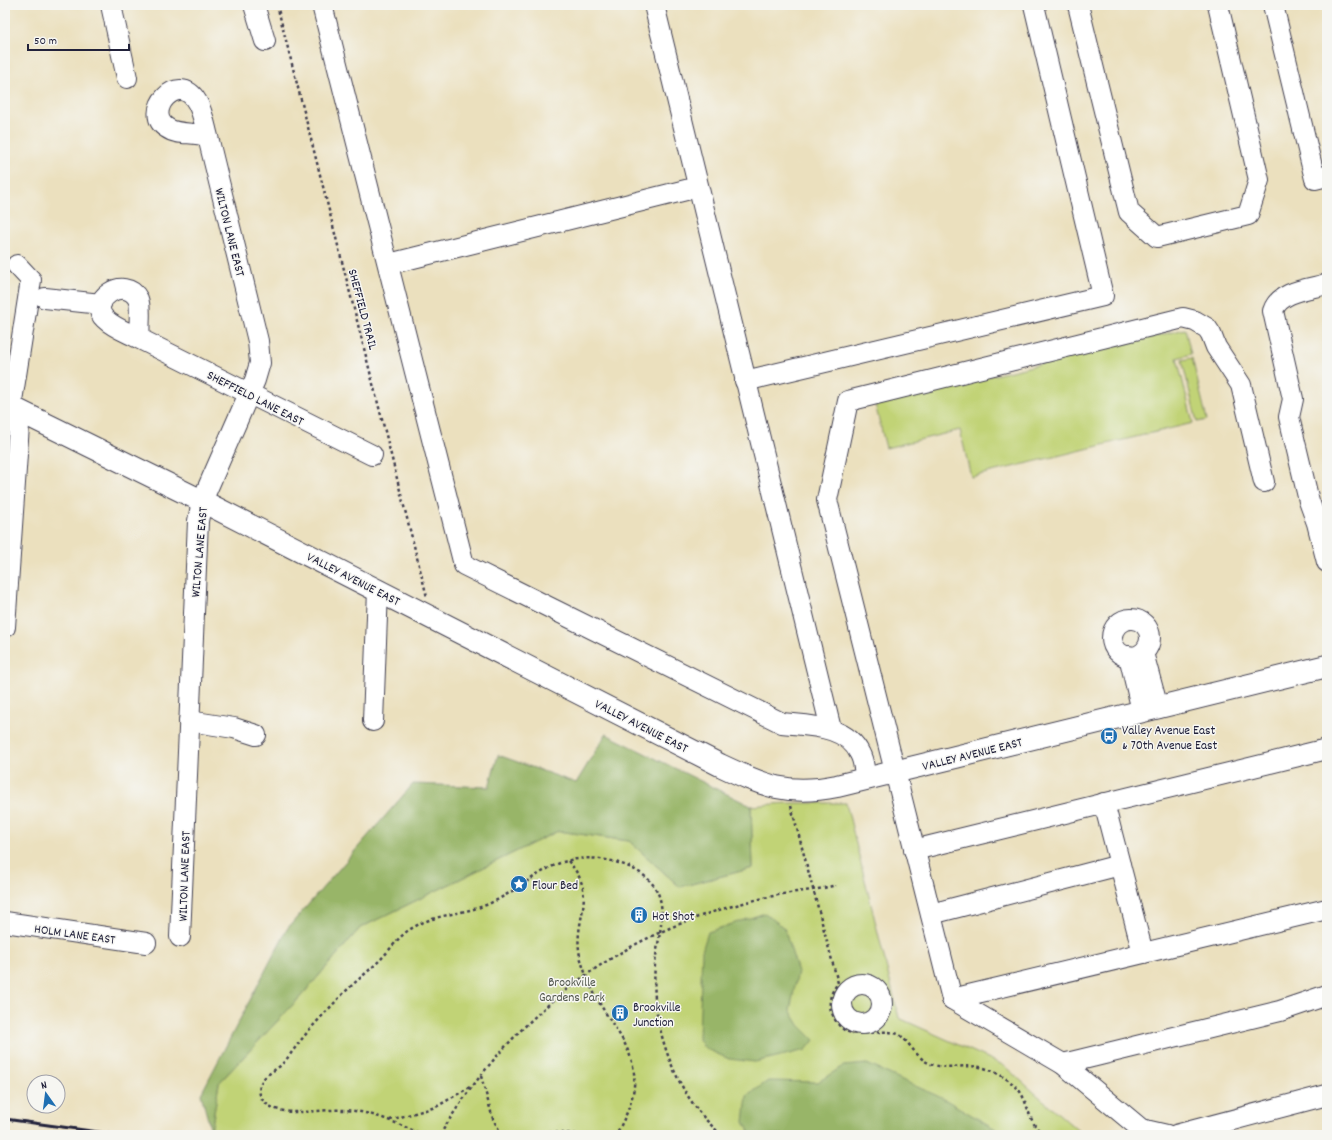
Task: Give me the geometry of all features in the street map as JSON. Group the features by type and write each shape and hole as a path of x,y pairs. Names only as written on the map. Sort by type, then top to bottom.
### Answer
{"main road":[{"name":"VALLEY AVENUE EAST","path":"12,407 202,501 738,773 775,788 790,790 823,789 1327,666"}],"street":[{"path":"111,5 128,78"},
{"path":"254,5 265,41"},
{"path":"322,5 389,264 464,565 782,723 831,729 850,739 860,754 866,778"},
{"path":"654,5 831,729"},
{"path":"745,381 1103,296 1034,5"},
{"path":"1078,5 1129,212 1157,236 1248,215 1259,180 1218,5"},
{"path":"1273,5 1315,179 1327,176"},
{"name":"WILTON LANE EAST","path":"180,937 196,538 202,501 250,393 259,368 258,341 208,137"},
{"path":"389,264 698,187"},
{"path":"5,627 12,407 30,280 17,265"},
{"path":"1327,284 1295,292 1281,298 1275,304 1273,311 1293,399 1289,417 1309,501 1317,523 1327,562"},
{"path":"45,298 101,304 106,296 114,290 127,290 134,294 140,306 138,327 140,339"},
{"name":"SHEFFIELD LANE EAST","path":"101,304 102,314 106,321 372,455"},
{"path":"1167,1135 1141,1129 1063,1064 952,999 827,500 848,401 1182,318 1203,324 1211,334 1216,347 1241,385 1264,482"},
{"path":"373,721 378,590"},
{"path":"1136,655 1150,709"},
{"path":"189,721 234,728 256,735"},
{"path":"914,850 1327,749"},
{"path":"1104,803 1143,953"},
{"path":"931,914 1120,865"},
{"path":"952,999 1327,909"},
{"name":"HOLM LANE EAST","path":"5,922 146,943"},
{"path":"1063,1064 1280,1011 1327,995"},
{"path":"1176,1135 1327,1096"}],"path":[{"name":"SHEFFIELD TRAIL","path":"277,5 432,618"},
{"path":"790,790 790,803 838,983 831,994 829,1001 831,1012 840,1028 858,1034 887,1031 900,1035 912,1050 931,1064 944,1067 973,1065 1002,1076 1017,1088 1025,1101 1033,1124 1039,1131 1048,1135"},
{"path":"424,1135 390,1120 361,1112 342,1110 301,1112 279,1110 269,1105 262,1098 259,1091 260,1084 269,1073 285,1062 295,1047 340,996 413,927 453,913 484,906 522,886 552,866 568,861 589,859 607,860 629,867 646,877 659,896 663,917 655,965 655,995 659,1025 668,1055 689,1096 703,1115 722,1135"},
{"path":"568,861 576,870 584,890 585,904 579,926 579,951 586,975 598,1000 626,1043 633,1066 634,1078 631,1106 616,1135"},
{"path":"440,1135 472,1086 520,1031 550,1002 612,958 660,933 690,920 761,899 814,891 836,885"},
{"path":"481,1076 493,1118 502,1135"},
{"path":"390,1120 436,1107 472,1086"},
{"path":"513,1135 549,1132 588,1135"}],"green space":[{"path":"1185,329 1191,354 1177,358 1193,423 971,477 960,430 886,448 875,404"},
{"path":"1192,358 1207,420 1197,422 1182,360"},
{"path":"606,734 751,806 753,868 680,887 629,841 558,831 360,928 303,994 219,1083 211,1131 201,1094 287,929 413,784 489,787 498,755 576,783"},
{"name":"Brookville Gardens Park","path":"786,803 846,803 899,1018 1003,1065 1083,1135 236,1135 211,1131 219,1083 303,994 360,928 558,831 629,841 680,887 753,868 751,806"},
{"path":"765,913 784,928 798,972 790,1010 799,1025 814,1040 806,1050 755,1062 729,1059 704,1048 699,1039 702,951 708,932"},
{"path":"867,1064 944,1099 1006,1135 751,1135 744,1122 747,1096 768,1081 818,1082 843,1066"}],"railway":[{"path":"5,1119 120,1135"}],"place":[{"name":"Valley Avenue East & 70th Avenue East","path":"1109,736"},
{"name":"Flour Bed","path":"519,884"},
{"name":"Hot Shot","path":"639,915"},
{"name":"Brookville Junction","path":"620,1013"}]}
